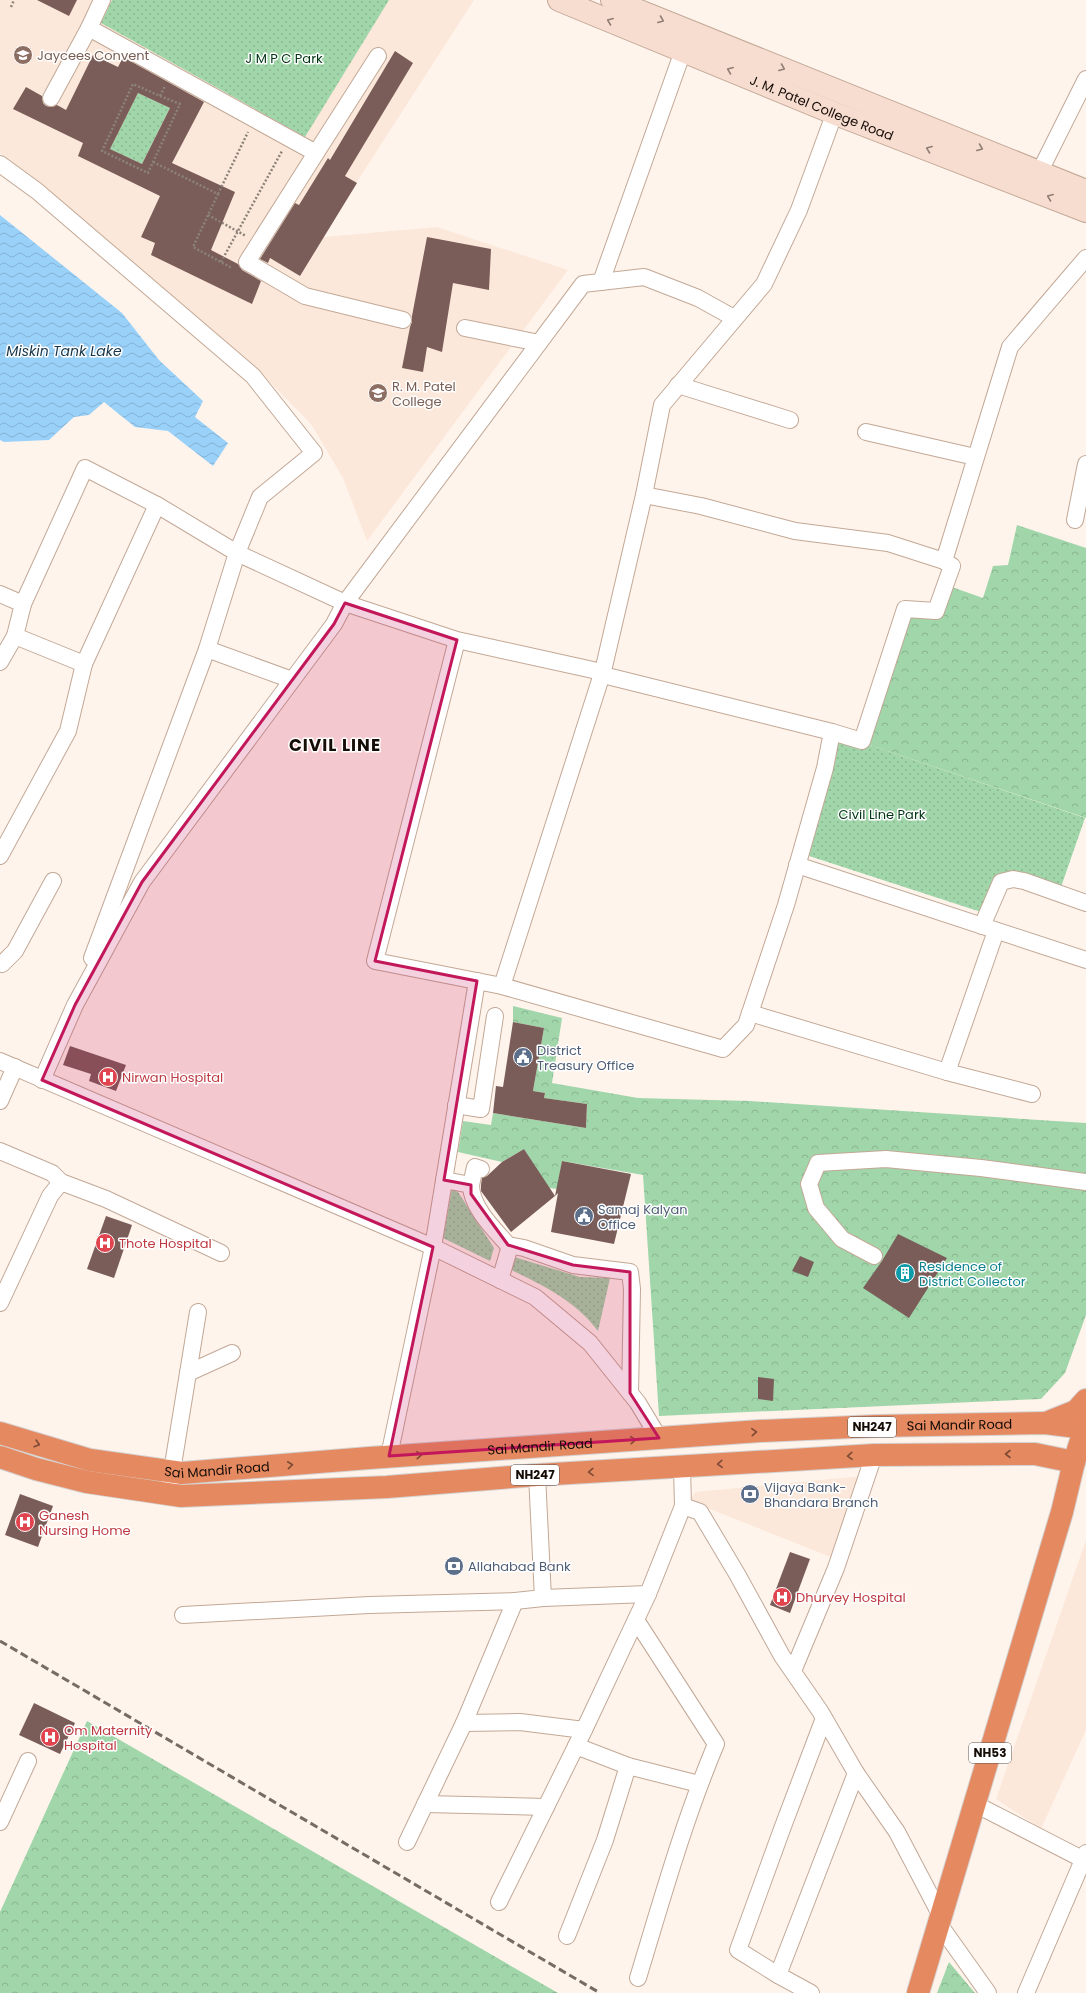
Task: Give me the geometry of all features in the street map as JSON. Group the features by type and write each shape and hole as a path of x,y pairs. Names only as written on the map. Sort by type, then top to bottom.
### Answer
{"highway":[{"path":"1045,1424 1076,1410 1086,1400"},
{"name":"Sai Mandir Road","path":"0,1433 90,1460 182,1474 389,1456 659,1438 876,1426 1045,1424 1082,1442"},
{"path":"659,1438 671,1468"},
{"name":"Sai Mandir Road","path":"0,1457 36,1470 87,1482 181,1496 380,1487 537,1475 874,1455 1035,1454 1082,1442"},
{"name":"NH53","path":"918,1993 1082,1442"},
{"path":"1035,1454 1049,1465 1055,1478 1062,1512"}],"main road":[{"name":"J. M. Patel College Road","path":"559,0 841,116 1086,211"},
{"name":"J. M. Patel College Road","path":"612,0 1086,190"},
{"path":"841,116 854,97"}],"street":[{"path":"51,98 89,28 102,0"},
{"path":"89,28 316,153"},
{"path":"601,282 683,50"},
{"path":"378,56 258,242 247,262 305,296 403,320"},
{"path":"1040,171 1086,79"},
{"path":"502,986 602,674 644,494 662,405 764,284 799,210 831,123 841,116"},
{"path":"0,164 37,191 253,376 314,453 260,497 237,553 206,648 114,895 75,1005 42,1080"},
{"path":"944,561 1010,347 1086,258"},
{"path":"75,1005 142,882 334,624 345,603 583,284 644,277 698,298 734,318"},
{"path":"465,328 539,343"},
{"path":"678,385 790,420"},
{"path":"866,432 975,457"},
{"path":"1075,520 1086,464"},
{"path":"0,662 15,636 23,604 85,468 157,506 237,553 345,603 457,640 593,670 602,674 832,732 862,741 905,609 936,611 952,566 944,561 888,542 794,531 701,506 644,494"},
{"path":"0,856 68,731 84,664 157,506"},
{"path":"0,594 23,604"},
{"path":"15,636 84,664"},
{"path":"457,640 375,961 502,986 723,1049 746,1025 797,866 825,768 832,732"},
{"path":"206,648 292,680"},
{"path":"797,866 1086,960"},
{"path":"947,1072 1001,882 1013,879 1032,883 1086,903"},
{"path":"0,963 2,964 15,951 53,881"},
{"path":"389,1456 433,1247 476,981"},
{"path":"750,1013 947,1072 1032,1094"},
{"path":"456,1105 481,1109 495,1016"},
{"path":"0,1061 433,1247 535,1297 590,1343 630,1393 659,1438"},
{"path":"0,1101 15,1067"},
{"path":"0,1151 52,1173 61,1182 106,1199 221,1253"},
{"path":"874,1256 842,1239 816,1208 809,1184 818,1163 886,1159 981,1168 1086,1182"},
{"path":"481,1169 475,1167 471,1185 471,1194 486,1218 510,1246 524,1248 573,1265 630,1272 632,1289 630,1393"},
{"path":"444,1180 471,1185"},
{"path":"0,1303 50,1196 61,1182"},
{"path":"500,1280 510,1246"},
{"path":"168,1494 198,1312"},
{"path":"188,1373 232,1352"},
{"path":"793,1671 836,1568 874,1455"},
{"path":"499,1902 584,1730 636,1620 683,1506 671,1468"},
{"path":"537,1475 543,1598"},
{"path":"683,1506 700,1512 737,1574 782,1656 824,1718 856,1773 897,1832 940,1920 988,1993"},
{"path":"182,1615 369,1604 515,1601 543,1598 648,1594"},
{"path":"407,1842 464,1723 515,1601"},
{"path":"636,1620 716,1744 699,1784 674,1858 638,1978"},
{"path":"811,1993 778,1975 738,1950 824,1718"},
{"path":"464,1723 520,1722 584,1730"},
{"path":"576,1746 628,1766 699,1784"},
{"path":"0,1822 28,1761"},
{"path":"567,1936 605,1840 628,1766"},
{"path":"778,1975 856,1773"},
{"path":"425,1804 546,1807"},
{"path":"975,1804 1085,1858 1026,1993"}],"path":[{"path":"11,7 14,0"},
{"path":"160,96 171,73"},
{"path":"133,84 160,96 180,104 148,173 102,151 133,84"},
{"path":"247,262 242,273 193,247 254,119"},
{"path":"220,262 289,138"},
{"path":"153,162 218,194"},
{"path":"208,215 258,242"}],"highlighted area":[{"path":"345,603 457,640 375,961 477,981 444,1180 471,1185 471,1194 508,1245 573,1265 630,1272 630,1393 659,1438 389,1456 433,1247 42,1080 75,1005 142,882 334,624"}],"shaded area":[{"path":"0,0 474,0 353,188 324,237 437,227 568,270 367,541 343,478 311,424 249,361 0,153"},
{"path":"863,1476 838,1560 690,1501 695,1492"},
{"path":"1086,1540 1086,1730 1041,1829 996,1799"}],"green space":[{"name":"J M P C Park","path":"112,0 389,0 305,137 101,23"},
{"path":"138,93 170,108 142,164 110,149"},
{"path":"1017,525 1086,548 1086,818 864,743 907,611 938,613 949,586 983,598 993,566 1008,565"},
{"name":"Civil Line Park","path":"838,740 864,743 1085,818 1061,887 1020,874 981,912 806,855"},
{"path":"513,1006 562,1018 552,1083 638,1098 750,1101 1086,1123 1086,1315 1065,1373 1041,1399 659,1416 643,1175 562,1161 557,1189 549,1188 524,1149 502,1162 458,1152 463,1121 491,1125 493,1113 586,1128 587,1104 544,1098 545,1093 533,1091 544,1028 513,1022"},
{"path":"452,1189 458,1192 494,1248 490,1261 443,1238"},
{"path":"511,1256 580,1277 610,1278 598,1331 589,1320 569,1302 545,1287 509,1269"},
{"path":"87,1721 558,1993 0,1993 0,1912"},
{"path":"949,1962 975,1993 937,1993"}],"water":[{"name":"Miskin Tank Lake","path":"0,215 122,313 159,360 203,401 195,417 228,443 213,466 168,431 135,427 104,402 89,415 74,417 49,440 4,442 0,440"}],"building":[{"path":"37,0 77,0 69,16"},
{"path":"395,51 413,63 345,176 357,183 300,276 270,258 268,263 260,259 295,203 299,205 328,158 330,160"},
{"path":"93,55 118,67 123,57 204,102 172,163 235,192 211,250 238,264 242,270 261,281 252,304 151,255 155,243 141,237 160,196 78,156 83,143 13,109 26,87 42,96 43,103 46,106 52,107 57,105 66,110","holes":["138,93 170,108 142,164 110,149"]},
{"path":"427,237 491,249 489,290 453,283 442,352 427,347 423,372 402,368"},
{"name":"District Treasury Office","path":"513,1022 544,1028 533,1091 545,1093 544,1098 587,1104 586,1128 493,1113 496,1086 503,1087"},
{"path":"70,1046 126,1065 116,1091 89,1081 91,1074 63,1065"},
{"path":"524,1149 555,1196 511,1232 481,1191 482,1178 487,1176 502,1162"},
{"path":"562,1161 631,1174 614,1244 551,1232 558,1193 555,1196"},
{"path":"106,1216 132,1225 114,1278 87,1269"},
{"name":"Residence of District Collector","path":"898,1234 947,1258 909,1318 863,1288 882,1261"},
{"path":"800,1256 814,1262 808,1277 792,1271"},
{"path":"758,1377 774,1379 773,1401 758,1399"},
{"path":"20,1494 53,1506 38,1547 5,1535"},
{"path":"790,1552 810,1559 790,1613 770,1605"},
{"path":"34,1703 75,1723 60,1754 19,1735"}],"railway":[{"path":"0,1641 600,1993"}],"place":[{"name":"Jaycees Convent","path":"23,55"},
{"name":"R. M. Patel College","path":"378,393"},
{"name":"District Treasury Office","path":"523,1057"},
{"name":"Nirwan Hospital","path":"108,1077"},
{"name":"Samaj Kalyan Office","path":"584,1216"},
{"name":"Thote Hospital","path":"105,1243"},
{"name":"Residence of District Collector","path":"905,1273"},
{"name":"Vijaya Bank- Bhandara Branch","path":"750,1494"},
{"name":"Ganesh Nursing Home","path":"25,1522"},
{"name":"Allahabad Bank","path":"454,1566"},
{"name":"Dhurvey Hospital","path":"782,1597"},
{"name":"Om Maternity Hospital","path":"50,1737"}],"district":[{"name":"CIVIL LINE","path":"335,745"}]}
